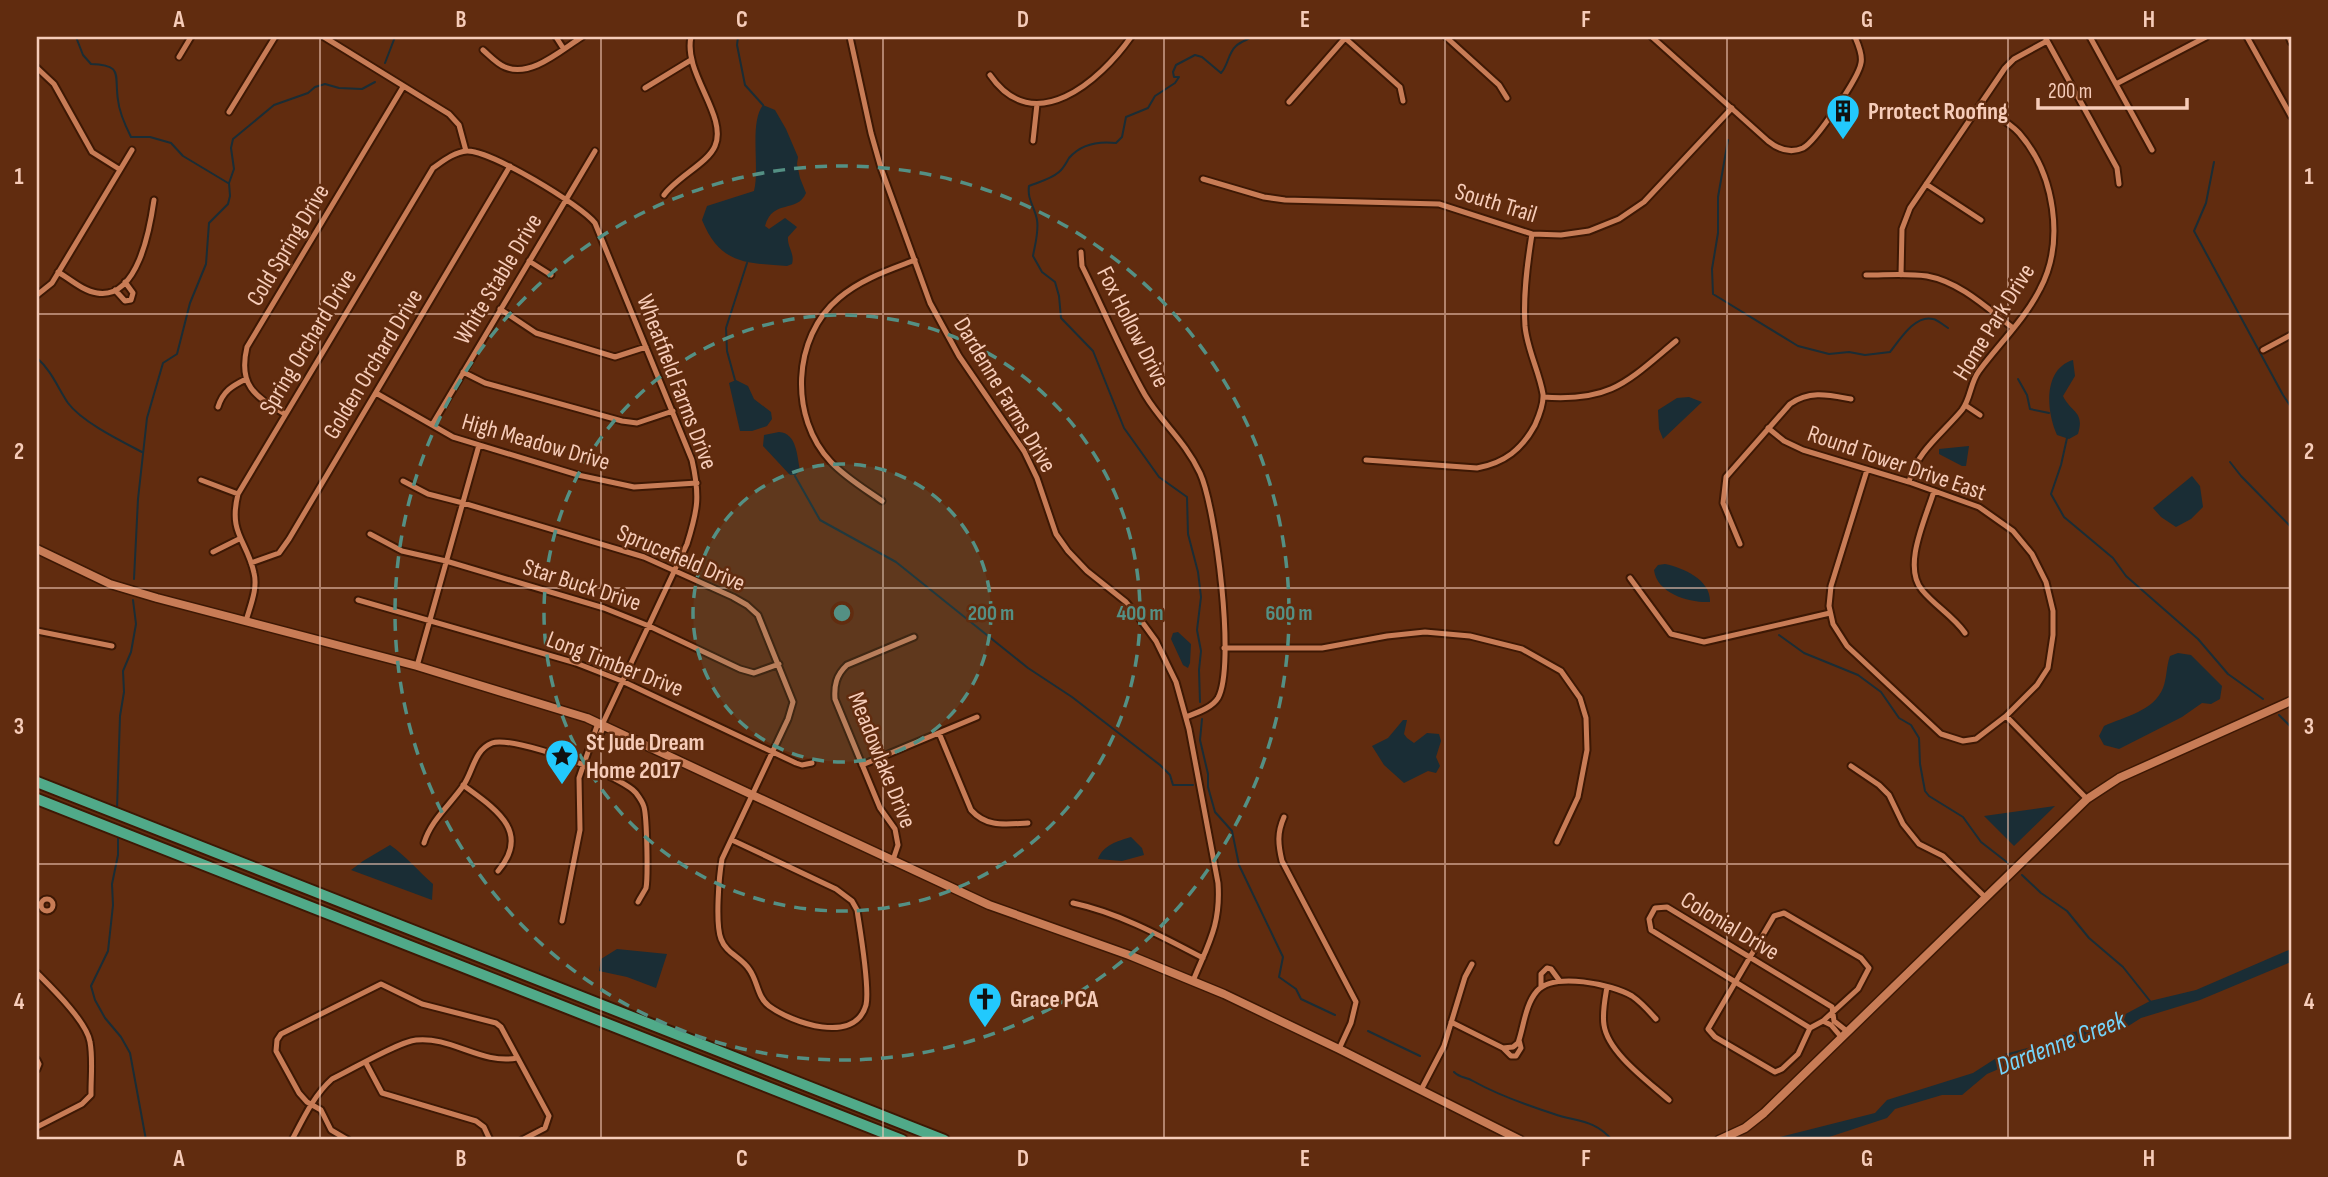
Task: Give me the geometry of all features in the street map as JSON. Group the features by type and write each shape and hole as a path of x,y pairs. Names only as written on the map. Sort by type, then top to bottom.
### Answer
{"highway":[{"path":"37,782 944,1140"},
{"path":"37,799 902,1140"}],"main road":[{"path":"37,549 110,584 417,666 566,711 602,725 989,905 1193,981 1339,1049 1520,1140"},
{"path":"1718,1140 1745,1128 1764,1113 2087,799 2119,778 2291,701"}],"street":[{"path":"179,57 191,37"},
{"path":"229,112 275,37"},
{"path":"324,37 456,119 466,151 484,153 510,166"},
{"path":"556,37 563,48"},
{"path":"482,50 503,66 514,70 531,68 582,37"},
{"path":"664,195 673,183 709,155 716,140 716,124 691,61 691,37"},
{"name":"Dardenne Farms Drive","path":"850,37 878,156 930,303 959,356 1024,451 1037,478 1056,534 1087,571 1137,615 1156,641 1176,681 1186,717 1218,883 1220,906 1214,930 1193,981"},
{"path":"990,75 996,84 1013,98 1037,104 1056,102 1074,92 1114,58 1131,37"},
{"path":"1289,102 1346,37 1400,87 1403,101"},
{"path":"1446,37 1499,85 1507,98"},
{"path":"1652,37 1774,146 1793,150 1804,148 1816,136 1854,82 1862,62 1855,37"},
{"path":"2091,37 2152,150"},
{"path":"2116,84 2206,37"},
{"path":"2248,37 2291,116"},
{"path":"2289,37 2291,42"},
{"path":"1901,275 1902,229 1905,216 2009,64 2046,39 2117,167 2119,184"},
{"path":"645,88 691,61"},
{"path":"37,68 54,84 92,152 119,169"},
{"name":"Cold Spring Drive","path":"246,379 244,360 247,347 403,87"},
{"path":"1033,141 1037,104"},
{"name":"Home Park Drive","path":"1909,482 1911,473 1925,450 1965,405 1976,374 2032,303 2047,273 2054,242 2054,211 2044,177 2024,139 2015,129 1980,105"},
{"name":"South Trail","path":"1203,179 1264,197 1285,200 1439,204 1532,234 1561,235 1590,231 1626,214 1654,194 1732,107"},
{"path":"37,295 52,283 132,150"},
{"name":"White Stable Drive","path":"432,425 595,150"},
{"name":"Spring Orchard Drive","path":"246,621 255,589 255,576 239,539 234,518 238,494 433,168 453,155 466,151"},
{"name":"Wheatfield Farms Drive","path":"510,166 586,214 599,230 692,460 699,496 696,515 675,571 579,778 580,830 562,920"},
{"name":"Golden Orchard Drive","path":"251,563 279,553 289,539 510,166"},
{"path":"1926,184 1981,220"},
{"path":"58,272 90,292 100,294 115,290 125,282 146,247 154,200"},
{"path":"1366,460 1463,469 1494,465 1522,446 1539,417 1543,397 1525,330 1525,277 1532,234"},
{"name":"Fox Hollow Drive","path":"1081,252 1082,265 1146,397 1182,442 1201,475 1216,531 1223,598 1222,685 1217,700 1186,717"},
{"path":"882,501 830,461 815,439 806,416 801,377 807,346 816,327 839,298 867,279 915,260"},
{"path":"529,261 551,275"},
{"path":"1866,275 1926,276 1953,286 2013,328"},
{"path":"115,290 125,301 131,300 134,293 125,282"},
{"path":"500,309 536,333 615,356 646,346"},
{"path":"2263,350 2291,335"},
{"path":"1543,397 1586,398 1608,392 1629,379 1676,341"},
{"path":"463,372 492,385 622,421 637,423 673,411"},
{"path":"218,407 221,397 230,387 246,379 261,400 285,414"},
{"name":"High Meadow Drive","path":"376,393 453,437 578,475 634,487 697,483"},
{"path":"1740,544 1723,503 1723,486 1732,469 1790,404 1799,398 1819,394 1851,399"},
{"path":"1965,405 1980,415"},
{"name":"Round Tower Drive East","path":"1768,428 1793,446 1979,507 2002,522 2032,554 2046,582 2053,611 2050,660 2037,685 2006,716"},
{"path":"417,666 479,445"},
{"path":"1867,470 1832,579 1830,613 1836,631 1847,646 1941,734 1955,740 1970,741 1981,737 2006,716 2087,799"},
{"path":"201,480 238,494"},
{"name":"Sprucefield Drive","path":"403,481 428,494 633,554 733,597 758,615 793,702 722,859 719,874 720,936 724,946 749,969 762,999 771,1008 831,1029 853,1022 862,1014 867,994 857,909 852,901 836,889 732,840"},
{"path":"1934,491 1914,556 1913,568 1921,589 1965,633"},
{"name":"Star Buck Drive","path":"370,534 401,551 446,561 604,608 747,671 754,673 779,664"},
{"path":"213,552 239,539"},
{"path":"1630,578 1671,634 1704,642 1830,613"},
{"name":"Long Timber Drive","path":"358,600 576,663 622,681 802,765 812,763"},
{"path":"37,631 112,646"},
{"path":"1224,648 1322,648 1387,636 1437,633 1470,636 1522,649 1561,671 1580,698 1586,718 1587,750 1578,797 1557,842"},
{"name":"Meadowlake Drive","path":"893,860 898,845 894,830 880,808 835,699 837,678 846,666 914,637"},
{"path":"862,765 977,717"},
{"path":"939,733 971,810 978,818 995,824 1028,822"},
{"path":"424,843 434,820 463,785 480,752 495,742 502,741 529,746 583,766 634,790 644,808 646,887 638,902"},
{"path":"1851,766 1880,785 1889,795 1909,835 1919,844 1942,856 1986,898"},
{"path":"463,785 499,814 509,828 512,839 510,850 506,862 498,871"},
{"path":"1284,817 1278,829 1282,861 1356,1002 1351,1023 1339,1049"},
{"path":"1073,903 1124,919 1203,958"},
{"name":"Colonial Drive","path":"1810,1028 1651,930 1649,919 1655,908 1667,907 1832,1007 1835,1021 1845,1035"},
{"path":"1784,913 1867,964 1867,973 1858,989 1823,1021 1810,1028 1798,1054 1775,1072 1709,1032 1708,1026 1750,958 1774,916 1784,913"},
{"path":"1421,1090 1444,1046 1465,977 1472,964"},
{"path":"1451,1023 1503,1048 1513,1047 1519,1040 1530,1003 1541,987 1541,974 1546,968 1551,969 1559,981"},
{"path":"37,974 88,1034 92,1092 82,1104 37,1127"},
{"path":"1541,987 1559,981 1607,986 1630,995 1656,1019"},
{"path":"348,1140 331,1130 321,1110 299,1093 276,1051 277,1041 281,1034 376,984 381,984 422,1004 496,1023 504,1031 550,1116 545,1128 522,1140"},
{"path":"1607,986 1603,1021 1612,1045 1669,1100"},
{"path":"1823,1021 1845,1035"},
{"path":"292,1140 312,1105 332,1079 415,1040 430,1041 499,1060 517,1058"},
{"path":"37,1060 37,1069"},
{"path":"366,1063 382,1093 476,1121 484,1127 490,1140"}],"water":[{"path":"763,105 775,110 786,129 798,157 800,178 806,193 797,203 774,212 765,226 769,229 785,218 797,227 788,237 793,260 792,264 787,266 746,262 726,253 709,234 702,220 707,206 754,191 757,123"},
{"path":"2073,360 2075,376 2063,396 2078,416 2080,426 2078,434 2069,439 2057,435 2049,403 2056,372"},
{"path":"736,380 748,386 754,399 771,412 772,419 767,426 752,431 740,431 729,383"},
{"path":"1689,397 1702,402 1663,439 1659,429 1658,410 1677,398"},
{"path":"779,432 789,436 795,446 800,470 796,475 790,475 763,446 764,435"},
{"path":"1969,446 1966,466 1939,454 1939,449"},
{"path":"2192,476 2200,486 2203,507 2191,519 2176,527 2153,508"},
{"path":"1665,564 1688,572 1701,581 1709,594 1710,602 1684,599 1668,591 1656,578 1654,570 1658,565"},
{"path":"1178,632 1191,644 1188,668 1183,665 1171,639 1173,633"},
{"path":"2178,653 2191,655 2222,686 2220,699 2211,704 2202,703 2182,717 2119,749 2104,745 2099,736 2104,726 2146,708 2159,696 2170,656"},
{"path":"1403,720 1407,720 1404,734 1414,743 1427,733 1439,734 1441,741 1436,757 1440,766 1436,773 1428,771 1404,783 1384,765 1372,746 1388,738"},
{"path":"2055,806 2014,846 1984,816"},
{"path":"1131,837 1142,848 1144,855 1122,861 1098,859 1107,847"},
{"path":"390,845 433,884 432,900 351,870"},
{"path":"617,949 667,954 656,988 627,977 599,971 601,959"},
{"name":"Dardenne Creek","path":"2291,949 2291,962 2200,1000 2141,1018 2122,1030 2015,1062 1987,1074 1962,1095 1942,1095 1895,1109 1887,1118 1820,1140 1768,1140 1875,1113 1887,1100 1973,1073 2001,1055 2043,1044 2069,1033 2103,1026 2150,1001 2196,990"}],"waterway":[{"path":"76,37 83,55 91,64 113,69 120,109 131,137 150,137 171,143 183,156 228,183"},
{"path":"385,63 395,37"},
{"path":"738,37 737,45 745,85 763,105"},
{"path":"1200,702 1201,651 1197,630 1201,597 1198,572 1188,534 1187,497 1159,477 1124,428 1093,351 1061,318 1055,282 1042,272 1033,256 1037,224 1029,186 1056,174 1074,153 1084,147 1096,143 1116,143 1122,137 1126,117 1148,108 1155,96 1175,83 1179,77 1174,77 1176,65 1195,55 1202,57 1221,73 1233,49 1252,37"},
{"path":"134,579 138,499 147,418 163,363 177,354 190,303 206,264 209,223 228,204 229,183 234,169 231,148 233,139 274,105 308,93 315,87 325,84 362,89 375,82"},
{"path":"1728,140 1718,197 1718,233 1712,269 1713,294 1798,346 1829,354 1849,352 1865,355 1890,352 1920,320 1935,320 1948,328"},
{"path":"2214,162 2206,203 2194,231 2291,407"},
{"path":"735,380 727,351 726,328 747,263"},
{"path":"37,358 74,410 102,430 142,452"},
{"path":"2018,379 2027,395 2030,409 2049,413"},
{"path":"2067,438 2051,494 2064,517 2113,558 2126,576 2198,639 2228,674 2263,699"},
{"path":"2230,462 2291,527"},
{"path":"795,476 820,520 896,562 1028,668 1072,697 1160,765 1170,775 1173,785 1193,785"},
{"path":"117,809 123,671 131,652 136,624 133,600"},
{"path":"1779,635 1804,653 1858,675 1881,692 1899,718 1911,725 1919,738 1925,791 1963,817 1981,842 2008,863"},
{"path":"2279,715 2291,727"},
{"path":"1202,719 1200,740 1215,812 1232,831 1239,865 1283,957 1279,977 1296,989 1301,999 1335,1015"},
{"path":"118,836 108,951 91,986 105,1018 130,1053 146,1140"},
{"path":"2022,875 2041,893 2067,911 2089,938 2123,967 2150,1001"},
{"path":"1368,1031 1420,1056"},
{"path":"1454,1072 1512,1099 1599,1128 1612,1140"}],"place":[{"name":"Prrotect Roofing","path":"1843,141"},
{"name":"St Jude Dream Home 2017","path":"562,786"},
{"name":"Grace PCA","path":"985,1029"}]}
